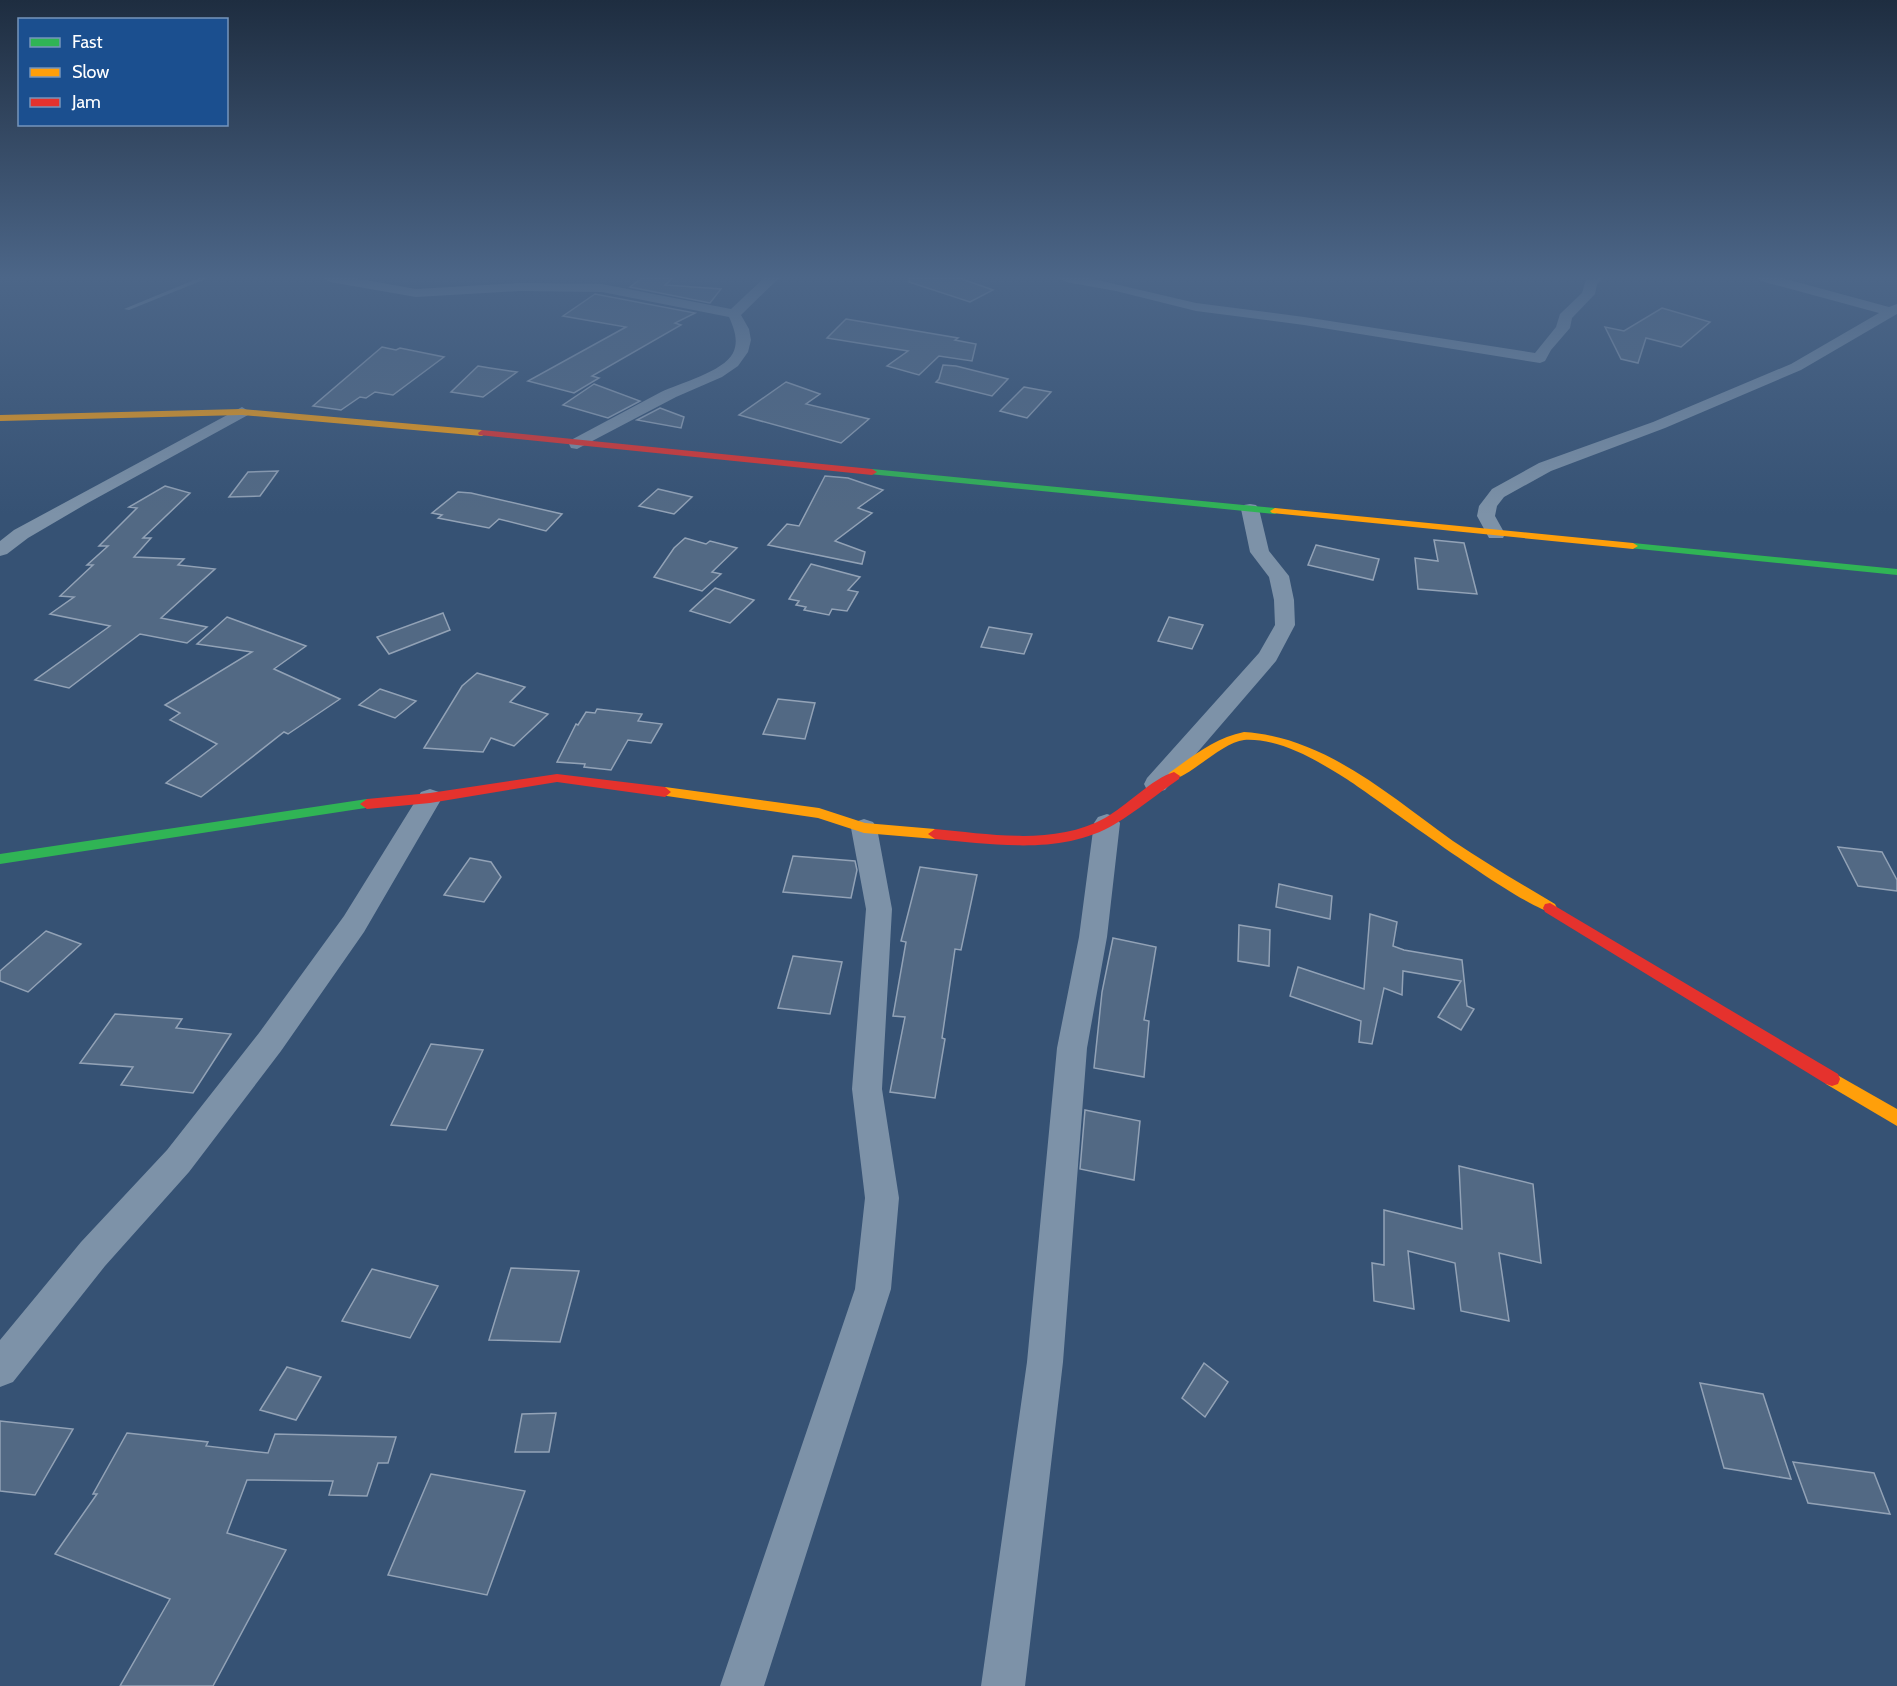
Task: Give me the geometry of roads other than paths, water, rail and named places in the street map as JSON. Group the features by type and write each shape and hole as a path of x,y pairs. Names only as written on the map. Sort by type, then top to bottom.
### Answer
{"street":[{"path":"577,444 669,394 720,371 738,357"},
{"path":"1496,534 1486,516 1488,506 1498,493 1545,467 1659,425 1815,357"},
{"path":"0,418 242,412 816,465 1897,572"},
{"path":"0,550 21,534 80,500 242,412"},
{"path":"1149,793 1268,656 1285,625 1284,600 1279,576 1260,552 1250,509"},
{"path":"1213,718 1243,736"},
{"path":"0,859 331,808 430,798 557,778 819,813 864,828 1018,840 1062,838 1107,823 1201,757 1230,740 1243,736 1263,736 1291,744 1325,759 1484,868 1675,986 1897,1118"},
{"path":"0,1369 93,1254 178,1161 270,1042 354,924 430,798"},
{"path":"1003,1686 1045,1362 1072,1048 1094,937 1107,823"},
{"path":"742,1686 873,1289 882,1198 867,1089 879,909 864,828"}]}
